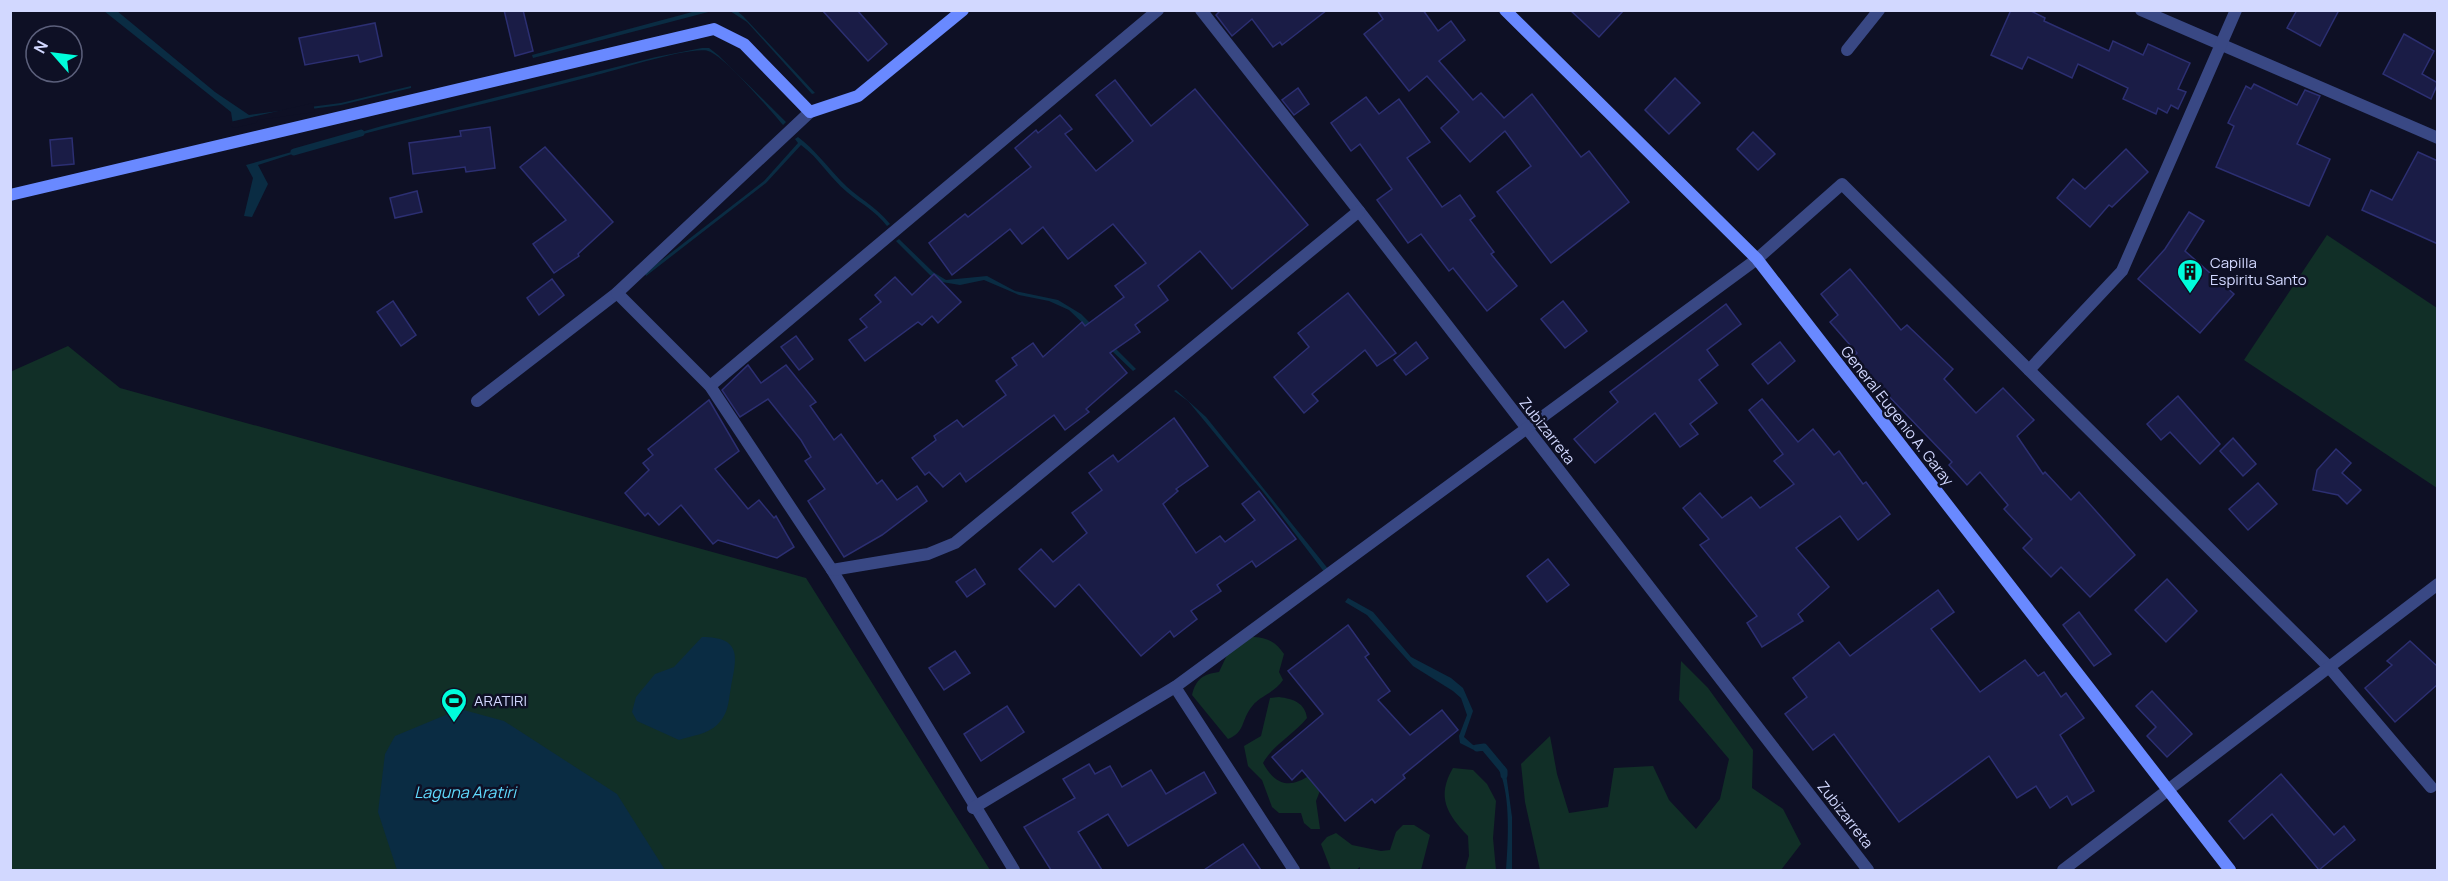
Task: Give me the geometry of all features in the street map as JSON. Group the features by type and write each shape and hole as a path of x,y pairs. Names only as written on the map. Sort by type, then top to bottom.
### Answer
{"street":[{"path":"477,401 617,293 810,112 858,96 963,10"},
{"path":"710,386 1158,10"},
{"name":"Zubizarreta","path":"1201,10 1868,870"},
{"name":"General Eugenio A. Garay","path":"1505,10 1757,259 2230,870"},
{"path":"1847,50 1880,10"},
{"path":"2141,10 2438,138"},
{"path":"2029,370 2122,271 2236,10"},
{"path":"10,195 714,29 744,44 810,112"},
{"path":"973,808 1175,687 1757,259 1842,184 2329,667 2431,787"},
{"path":"832,570 928,554 955,543 1359,211"},
{"path":"617,293 710,386 832,570 973,808 1014,870"},
{"path":"2062,870 2438,584"},
{"path":"1175,687 1294,870"}],"green space":[{"path":"2327,235 2437,308 2437,488 2244,360"},
{"name":"ARATIRI","path":"68,346 120,388 806,578 990,870 11,870 10,372"},
{"path":"1252,637 1271,641 1284,654 1279,672 1283,680 1254,704 1240,730 1228,739 1192,695 1201,678 1219,672 1228,653"},
{"path":"1681,661 1708,688 1753,750 1752,788 1783,809 1801,844 1781,870 1540,870 1525,802 1521,764 1550,736 1557,774 1569,813 1608,807 1614,768 1653,766 1669,800 1696,829 1720,799 1729,759 1679,700"},
{"path":"1279,697 1301,705 1307,718 1272,751 1263,763 1273,776 1284,782 1296,782 1310,775 1323,783 1316,801 1320,829 1311,829 1304,823 1301,813 1279,813 1272,807 1262,780 1248,766 1244,746 1261,736 1270,698"},
{"path":"1453,768 1473,770 1487,784 1496,801 1493,838 1496,870 1465,870 1469,856 1468,836 1454,820 1446,805 1445,788"},
{"path":"1403,825 1414,825 1430,835 1421,870 1360,870 1360,867 1356,870 1331,870 1321,844 1327,837 1336,833 1352,845 1381,851 1390,850 1396,832"}],"water":[{"path":"104,11 117,11 215,92 249,115 341,103 411,86 411,88 341,105 253,117 233,125 231,112"},
{"path":"696,11 712,11 533,58 532,55"},
{"path":"730,11 737,11 743,16 815,93 812,94 747,22"},
{"path":"709,48 718,55 786,122 783,125 747,84 715,55 699,50 686,52 383,129 258,165 268,184 252,217 244,216 253,178 246,165 382,126 656,57"},
{"path":"798,137 847,187 879,212 890,224 887,226 873,211 847,192 801,145 766,183 646,276 645,273 764,181 798,143 795,139"},
{"path":"899,239 933,272 946,280 987,276 1015,291 1058,300 1081,314 1136,369 1133,371 1069,310 1049,301 1019,295 984,280 960,285 942,282 930,275 896,241"},
{"path":"1176,390 1206,417 1329,570 1325,573 1264,493 1188,401 1174,391"},
{"path":"1348,598 1373,612 1411,657 1451,678 1463,688 1473,711 1464,737 1473,745 1488,746 1484,750 1474,750 1460,743 1459,736 1467,715 1461,698 1413,666 1367,615 1345,602"},
{"path":"702,637 724,641 734,651 735,667 726,712 721,721 709,731 679,740 637,721 632,712 636,697 655,674 674,667"},
{"name":"Laguna Aratiri","path":"460,709 504,721 617,794 665,870 397,870 378,812 385,754 395,736"},
{"path":"1505,766 1512,817 1512,870 1506,870 1507,806 1499,770"}],"pier":[{"path":"313,103 315,112 258,120 256,123 234,128 231,126 230,122"}],"building":[{"path":"504,10 523,10 533,51 515,56"},
{"path":"822,10 857,10 887,44 868,61"},
{"path":"1221,10 1327,10 1282,45 1280,42 1273,47 1252,19 1232,36 1216,15"},
{"path":"1377,10 1423,10 1438,31 1451,21 1465,40 1439,61 1473,100 1481,93 1504,118 1532,94 1581,157 1589,151 1629,202 1551,263 1497,192 1531,166 1505,131 1470,162 1441,128 1459,112 1427,76 1409,91 1364,34 1383,19"},
{"path":"1570,10 1624,10 1599,37"},
{"path":"2011,10 2029,10 2045,18 2044,21 2109,51 2113,41 2143,55 2148,44 2190,63 2178,89 2186,92 2178,109 2171,105 2167,113 2158,108 2156,114 2123,99 2128,88 2078,64 2072,78 2028,57 2022,69 1991,55"},
{"path":"2297,10 2339,10 2320,46 2287,28"},
{"path":"375,23 382,56 360,62 358,55 305,65 299,38"},
{"path":"2404,34 2434,51 2422,74 2438,83 2431,99 2383,74"},
{"path":"1675,78 1700,103 1669,134 1645,110"},
{"path":"1115,80 1151,126 1195,89 1308,225 1232,289 1200,251 1158,286 1168,300 1135,325 1140,332 1110,353 1127,373 1086,409 1089,412 1065,430 1054,415 966,482 960,473 943,487 929,472 925,475 912,458 936,440 934,436 957,420 963,427 1006,395 996,381 1017,365 1012,358 1033,343 1043,357 1082,322 1085,326 1124,297 1115,286 1146,263 1113,224 1068,259 1043,227 1022,244 1010,229 952,275 929,243 965,214 968,217 1031,167 1015,148 1036,130 1038,133 1060,115 1072,129 1065,134 1096,171 1133,141 1096,95"},
{"path":"2254,84 2297,105 2305,90 2320,96 2297,144 2330,159 2309,206 2216,167 2234,126 2228,123 2246,86 2251,89"},
{"path":"1298,88 1309,104 1294,115 1282,100"},
{"path":"1366,97 1379,114 1399,99 1430,142 1407,158 1442,207 1460,195 1475,216 1470,220 1494,252 1491,254 1517,286 1487,311 1453,268 1449,271 1421,234 1408,243 1377,200 1392,189 1360,144 1351,151 1331,123"},
{"path":"490,127 495,168 466,172 465,167 413,174 409,143 461,136 460,131"},
{"path":"1753,132 1775,154 1758,170 1737,149"},
{"path":"72,138 74,164 52,166 50,140"},
{"path":"545,147 613,222 578,254 579,256 554,273 533,244 566,220 520,167"},
{"path":"2126,149 2148,172 2112,207 2109,205 2090,227 2057,198 2073,179 2085,189"},
{"path":"2418,152 2438,161 2438,244 2362,210 2371,190 2392,200"},
{"path":"417,191 422,212 395,218 390,198"},
{"path":"2189,212 2204,221 2185,251 2234,294 2200,333 2138,279 2165,249"},
{"path":"1850,269 1901,330 1907,325 1953,369 1944,379 1976,413 2003,388 2034,420 2017,436 2043,474 2045,472 2071,500 2079,492 2135,555 2090,597 2061,567 2051,577 2023,548 2032,539 2004,509 2008,505 1980,472 1967,485 1949,465 1952,462 1852,358 1857,353 1830,322 1838,315 1821,294"},
{"path":"934,274 961,302 938,323 932,316 922,325 918,322 865,361 849,340 867,327 860,319 881,302 875,295 895,277 912,295"},
{"path":"552,279 564,295 539,315 527,298"},
{"path":"1348,293 1396,353 1377,366 1365,350 1312,394 1318,401 1304,413 1274,377 1309,347 1298,333"},
{"path":"393,301 416,335 401,346 377,312"},
{"path":"1563,301 1587,331 1565,348 1541,319"},
{"path":"1726,304 1741,324 1707,350 1718,365 1699,380 1717,403 1690,424 1698,434 1680,447 1655,413 1595,463 1574,439 1618,402 1610,392"},
{"path":"796,336 813,359 799,370 781,347"},
{"path":"1416,342 1428,358 1406,375 1394,360"},
{"path":"1780,342 1795,361 1768,384 1752,364"},
{"path":"748,365 761,383 786,365 816,402 810,406 834,440 841,434 877,484 882,480 897,500 917,486 927,501 882,535 844,557 808,501 825,489 805,461 811,457 801,440 768,399 740,417 722,390"},
{"path":"2178,396 2220,444 2200,464 2170,432 2161,440 2147,424"},
{"path":"1762,399 1798,442 1813,429 1834,455 1839,451 1863,484 1866,482 1890,514 1858,540 1840,516 1796,548 1829,587 1798,614 1803,621 1762,647 1747,623 1757,616 1700,545 1709,539 1683,508 1700,493 1722,518 1751,497 1760,508 1794,484 1774,461 1783,454 1749,410"},
{"path":"709,400 739,451 715,469 748,509 759,500 774,518 776,516 794,547 777,558 718,540 713,544 681,505 659,525 648,513 645,516 625,493 649,470 643,463 653,455 648,449"},
{"path":"1174,418 1208,466 1176,489 1178,491 1163,504 1196,553 1220,536 1225,542 1255,520 1242,504 1259,491 1296,539 1256,567 1252,561 1217,585 1221,591 1191,611 1197,619 1174,637 1170,631 1141,656 1079,584 1055,607 1019,569 1041,549 1053,562 1087,533 1072,513 1102,490 1089,473 1113,455 1118,462"},
{"path":"2233,438 2256,464 2243,476 2220,451"},
{"path":"2336,449 2351,463 2342,473 2361,490 2347,504 2338,495 2313,490 2317,470"},
{"path":"2258,483 2277,504 2248,530 2229,509"},
{"path":"1548,559 1569,585 1547,602 1527,576"},
{"path":"975,569 985,584 967,597 956,582"},
{"path":"2167,579 2197,611 2166,642 2135,610"},
{"path":"1938,590 1954,612 1931,629 1980,692 2025,660 2038,676 2044,672 2061,697 2066,693 2084,718 2060,735 2094,791 2072,805 2067,796 2050,808 2036,786 2017,798 1989,756 1899,822 1834,734 1813,750 1785,714 1807,697 1793,678 1839,642 1850,656"},
{"path":"2079,612 2111,654 2094,666 2063,625"},
{"path":"1348,625 1369,654 1365,657 1390,691 1378,700 1410,735 1442,710 1458,730 1403,775 1405,778 1375,803 1372,799 1345,821 1302,770 1292,780 1272,757 1323,714 1288,671"},
{"path":"2410,641 2438,667 2438,684 2395,722 2365,688 2392,665 2387,661"},
{"path":"955,651 970,673 944,690 929,668"},
{"path":"2152,691 2192,734 2167,757 2147,736 2156,727 2136,706"},
{"path":"1007,706 1024,732 981,761 964,734"},
{"path":"1089,764 1095,774 1110,766 1122,787 1151,770 1166,794 1204,772 1216,793 1128,846 1108,814 1078,832 1102,870 1051,870 1024,827 1075,798 1063,779"},
{"path":"2281,774 2334,835 2344,826 2355,840 2319,870 2272,814 2244,839 2229,821"},
{"path":"1243,844 1261,870 1204,870"}],"waterway":[{"path":"294,152 361,133"},
{"path":"1477,748 1484,747 1504,771 1504,775"}],"place":[{"name":"Capilla Espiritu Santo","path":"2190,295"},
{"name":"ARATIRI","path":"454,724"}]}
